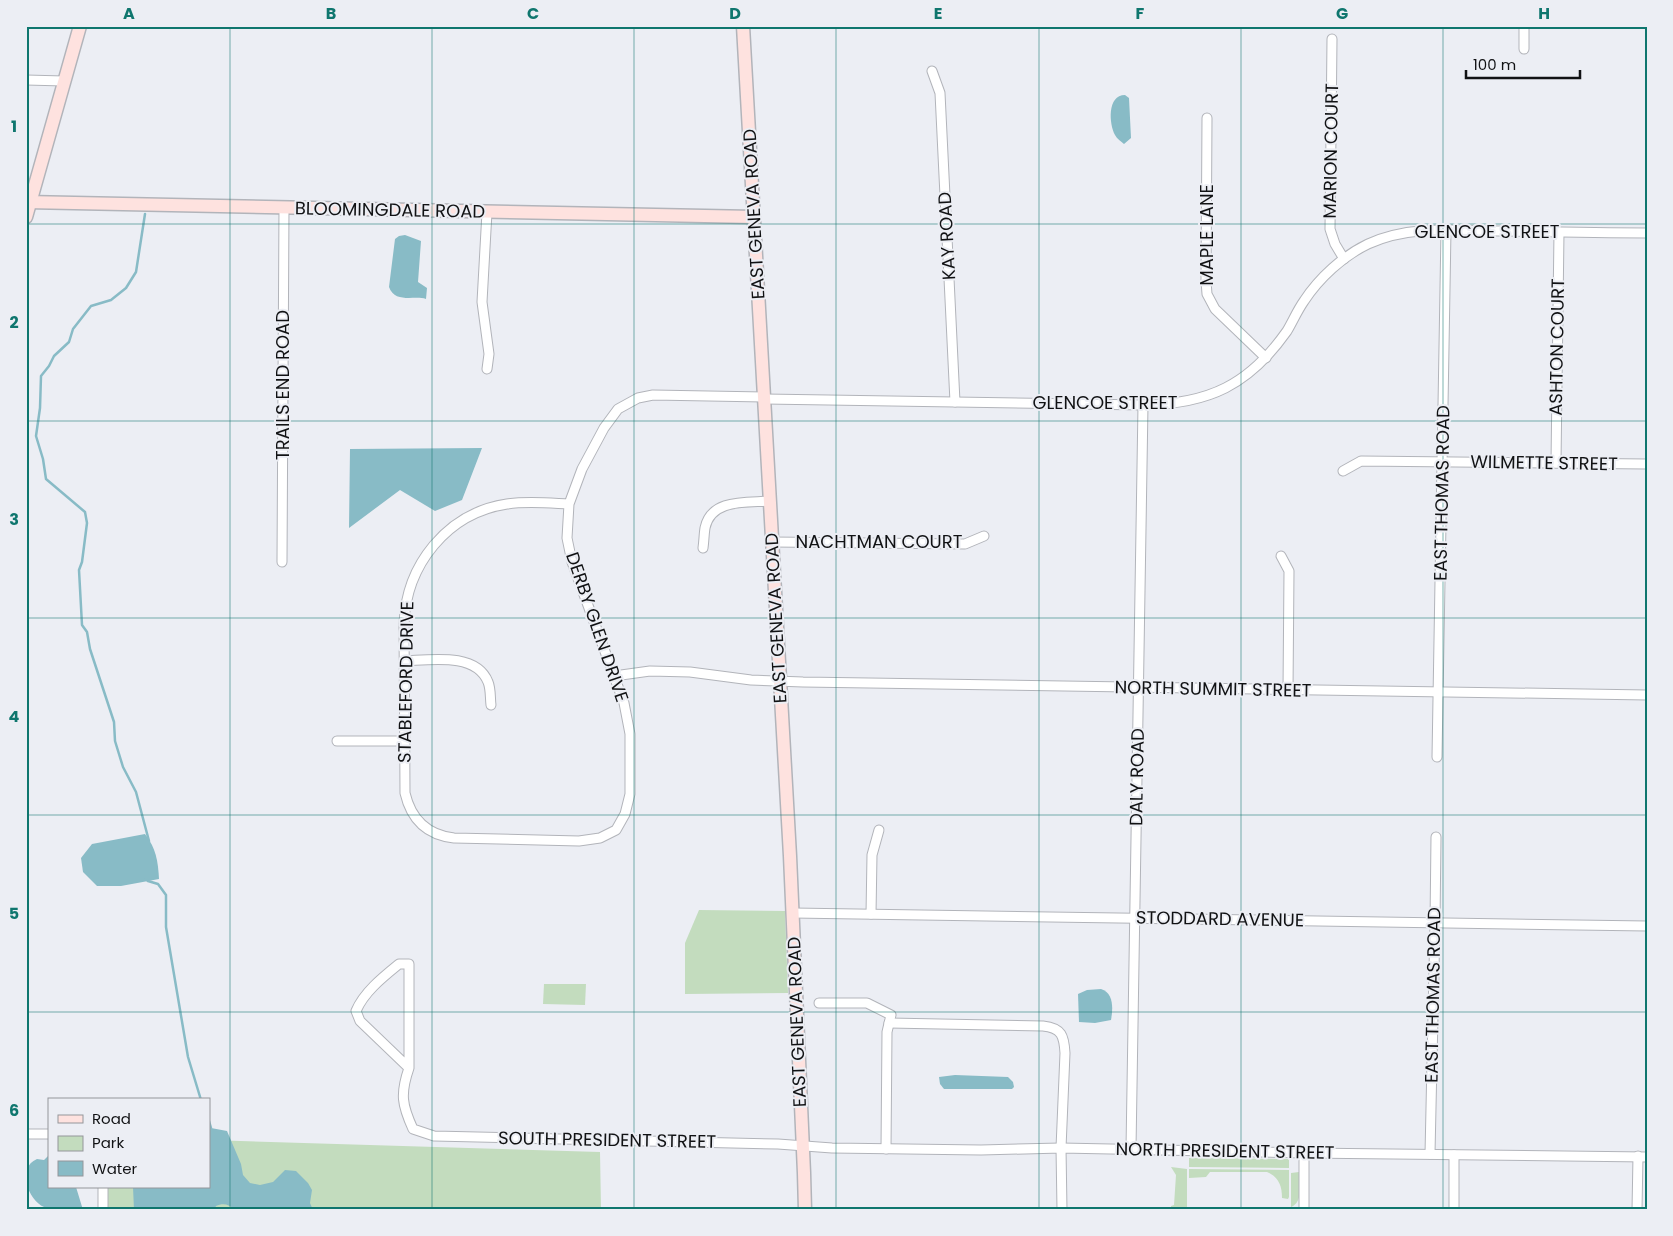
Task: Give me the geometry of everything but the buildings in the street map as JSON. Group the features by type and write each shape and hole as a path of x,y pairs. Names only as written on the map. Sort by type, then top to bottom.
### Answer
{"main road":[{"path":"26,217 28,202 80,26"},
{"name":"EAST GENEVA ROAD","path":"743,26 793,913 805,1210"},
{"name":"BLOOMINGDALE ROAD","path":"28,202 754,217"}],"street":[{"path":"1524,26 1524,49"},
{"name":"MARION COURT","path":"1332,39 1330,229 1335,244 1344,259"},
{"name":"KAY ROAD","path":"932,71 940,93 956,402"},
{"path":"26,80 64,81"},
{"name":"MAPLE LANE","path":"1207,118 1206,281 1208,294 1215,309 1266,358"},
{"name":"TRAILS END ROAD","path":"282,562 284,207"},
{"path":"487,212 482,302 489,354 487,369"},
{"name":"GLENCOE STREET","path":"618,408 638,398 653,395 956,402 1174,404 1211,395 1242,378 1266,358 1288,329 1312,288 1344,259 1366,245 1393,235 1418,231 1446,230 1647,233"},
{"name":"EAST THOMAS ROAD","path":"1438,757 1446,230"},
{"name":"ASHTON COURT","path":"1556,463 1559,232"},
{"name":"DALY ROAD","path":"1131,1149 1143,405"},
{"name":"DERBY GLEN DRIVE","path":"443,836 454,838 586,840 600,838 616,830 628,806 630,794 630,734 627,712 572,562 567,538 568,504 582,469 604,428 618,408"},
{"name":"WILMETTE STREET","path":"1343,470 1361,461 1647,464"},
{"path":"703,548 705,526 714,511 728,504 770,501"},
{"name":"STABLEFORD DRIVE","path":"443,836 420,824 408,804 405,786 404,615 408,591 418,566 441,536 470,516 496,506 519,503 568,504"},
{"name":"NACHTMAN COURT","path":"772,542 965,544 984,536"},
{"path":"1282,556 1289,571 1288,690"},
{"path":"404,661 458,660 472,664 489,683 491,705"},
{"name":"NORTH SUMMIT STREET","path":"614,676 650,671 690,672 780,682 1647,695"},
{"path":"337,741 404,741"},
{"path":"871,914 873,850 880,830"},
{"name":"EAST THOMAS ROAD","path":"1430,1154 1436,837"},
{"name":"STODDARD AVENUE","path":"793,913 1647,926"},
{"path":"399,964 409,964 409,1068 360,1021 356,1011 359,1003 399,964"},
{"path":"819,1003 867,1004 891,1015 887,1032 886,1149"},
{"path":"889,1023 1053,1027 1064,1038 1061,1148 1062,1210"},
{"name":"SOUTH PRESIDENT STREET","path":"409,1068 402,1098 405,1112 413,1129 434,1136 802,1146"},
{"path":"26,1134 48,1134"},
{"name":"NORTH PRESIDENT STREET","path":"802,1146 886,1149 981,1150 1061,1148 1304,1154 1642,1157"},
{"path":"1304,1154 1304,1210"},
{"path":"1454,1155 1454,1210"},
{"path":"1637,1210 1642,1157"},
{"path":"103,1188 103,1210"}],"green space":[{"path":"699,910 785,911 788,993 685,994 685,943"},
{"path":"544,984 586,984 585,1005 543,1004"},
{"path":"210,1140 600,1152 601,1210 105,1210 105,1188 210,1188"},
{"path":"1189,1158 1289,1159 1289,1168 1189,1167"},
{"path":"1171,1167 1187,1169 1187,1210 1171,1210 1171,1206 1174,1205 1176,1175"},
{"path":"1189,1169 1289,1170 1289,1197 1288,1199 1282,1198 1279,1182 1267,1172 1210,1172 1206,1177 1189,1178"},
{"path":"1299,1172 1299,1197 1295,1205 1291,1207 1291,1173"}],"water":[{"path":"1125,95 1129,98 1131,138 1124,144 1118,139 1113,130 1111,111 1115,100 1119,96"},
{"path":"405,235 421,241 418,282 427,288 426,299 400,297 392,292 389,287 395,239"},
{"path":"482,448 462,500 435,511 400,490 349,528 350,449"},
{"path":"145,834 152,844 156,855 159,879 121,886 97,886 83,872 81,858 92,844"},
{"path":"1101,989 1108,994 1112,1002 1111,1020 1095,1023 1079,1022 1078,994 1087,990"},
{"path":"955,1075 1008,1077 1013,1082 1014,1087 1012,1089 944,1089 940,1084 939,1077"},
{"path":"210,1128 227,1131 241,1164 243,1175 250,1183 260,1185 273,1182 285,1170 296,1171 312,1190 310,1203 313,1210 235,1210 224,1204 216,1206 214,1210 134,1210 133,1188 210,1188"},
{"path":"48,1156 48,1188 76,1188 83,1210 53,1210 44,1207 33,1198 27,1184 27,1169 37,1159 44,1160"}],"waterway":[{"path":"145,214 136,272 126,288 111,300 91,306 73,329 69,342 54,356 41,376 40,408 36,436 43,459 46,479 85,512 87,523 82,562 79,570 82,625 87,632 90,649 114,722 115,741 123,767 136,792 149,841"},
{"path":"146,879 158,884 166,895 166,927 188,1057 200,1098"}]}
